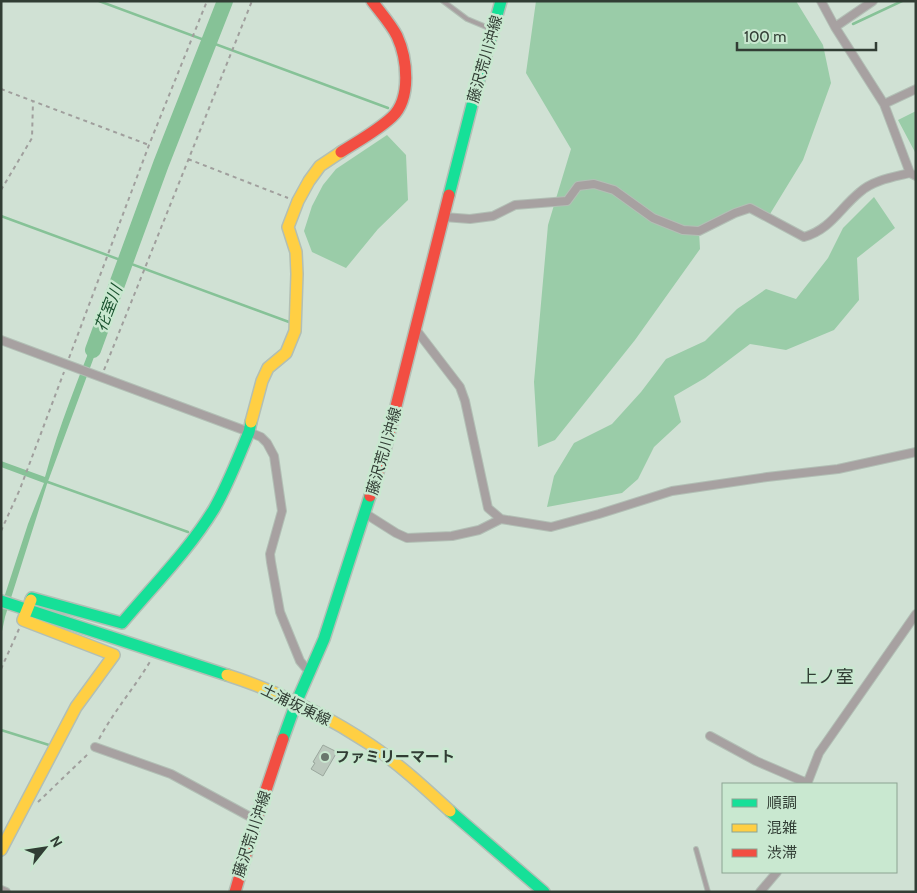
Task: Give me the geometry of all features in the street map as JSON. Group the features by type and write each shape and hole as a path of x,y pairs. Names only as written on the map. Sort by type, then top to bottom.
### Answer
{"main road":[{"path":"1,850 76,707 114,655 24,613 32,598 122,623 186,547 213,510 225,488 249,432 262,381 268,368 286,353 295,331 296,252 288,227 298,201 320,166 375,130 394,115 406,91 404,54 396,34 372,1"},
{"name":"藤沢荒川沖線","path":"235,892 256,820 296,703 324,639 384,454 417,330 473,101 501,1"},
{"name":"土浦坂東線","path":"1,601 24,613 250,682 296,703 372,746 423,787 544,892"}],"street":[{"path":"444,217 470,219 493,216 516,204 567,201 578,186 594,184 614,190 652,218 683,230 699,231 735,213 750,208 804,237 816,234 835,219 860,190 881,180 913,174 884,104 820,1"},
{"path":"835,27 872,1"},
{"path":"884,104 916,89"},
{"path":"417,330 460,387 465,401 488,508 502,519 551,527 672,492 767,477 838,470 916,452"},
{"path":"1,340 249,432 267,443 274,456 282,510 270,554 280,612 300,661 311,672"},
{"path":"366,514 390,530 407,538 452,536 479,530 502,519"},
{"path":"807,783 819,753 916,614"},
{"path":"710,736 756,762 805,783"},
{"path":"95,747 171,774 256,820"},
{"path":"760,892 776,873"},
{"path":"1,890 6,892"}],"lane":[{"path":"443,1 467,19 493,30"},
{"path":"696,849 708,892"}],"path":[{"path":"107,260 149,145 207,1"},
{"path":"100,376 252,1"},
{"path":"1,89 149,145"},
{"path":"1,190 32,138 33,101"},
{"path":"188,159 298,201"},
{"path":"1,532 27,469"},
{"path":"1,669 24,613"}],"shaded area":[{"path":"536,1 796,1 823,45 831,83 803,160 770,214 750,208 699,231 700,249 635,340 555,440 538,447 534,382 548,225 571,149 526,73"},
{"path":"916,111 916,154 898,120"},
{"path":"387,135 406,155 408,200 378,229 346,268 312,252 304,231 312,206 323,185 336,169"},
{"path":"874,197 895,228 857,258 859,300 834,330 786,350 750,344 705,378 674,396 681,422 654,447 638,479 622,493 547,507 554,476 574,443 612,424 641,392 666,359 705,341 737,309 766,289 796,299 828,258 843,228"},
{"path":"98,328 104,330 47,484 5,617 1,636 1,607 28,524 44,483 1,467 1,461 45,477 63,420"}],"building":[{"name":"ファミリーマート","path":"323,745 337,752 323,776 311,769"}],"waterway":[{"path":"99,1 388,108"},
{"name":"花室川","path":"93,350 161,164 225,1"},
{"path":"853,24 902,1"},
{"path":"1,216 289,322"},
{"path":"45,481 188,532"},
{"path":"1,730 49,745"}],"traffic: fast":[{"path":"449,195 501,1"},
{"path":"31,600 32,598 122,623 182,553 214,509 233,471 249,432 251,422"},
{"path":"283,739 296,703 324,639 370,496"},
{"path":"1,601 227,675"},
{"path":"450,811 544,892"}],"traffic: slow":[{"path":"251,422 262,381 268,368 286,353 295,331 296,252 288,227 298,201 309,181 320,166 341,152"},
{"path":"1,850 76,707 114,655 23,620 31,600"},
{"path":"227,675 283,697 319,714 354,734 392,760 450,811"}],"traffic: jam":[{"path":"341,152 392,117 403,99 406,78 400,45 392,27 372,1"},
{"path":"370,496 384,454 449,195"},
{"path":"235,892 256,820 283,739"}],"place":[{"name":"ファミリーマート","path":"325,757"}],"district":[{"name":"上ノ室","path":"827,677"}]}
